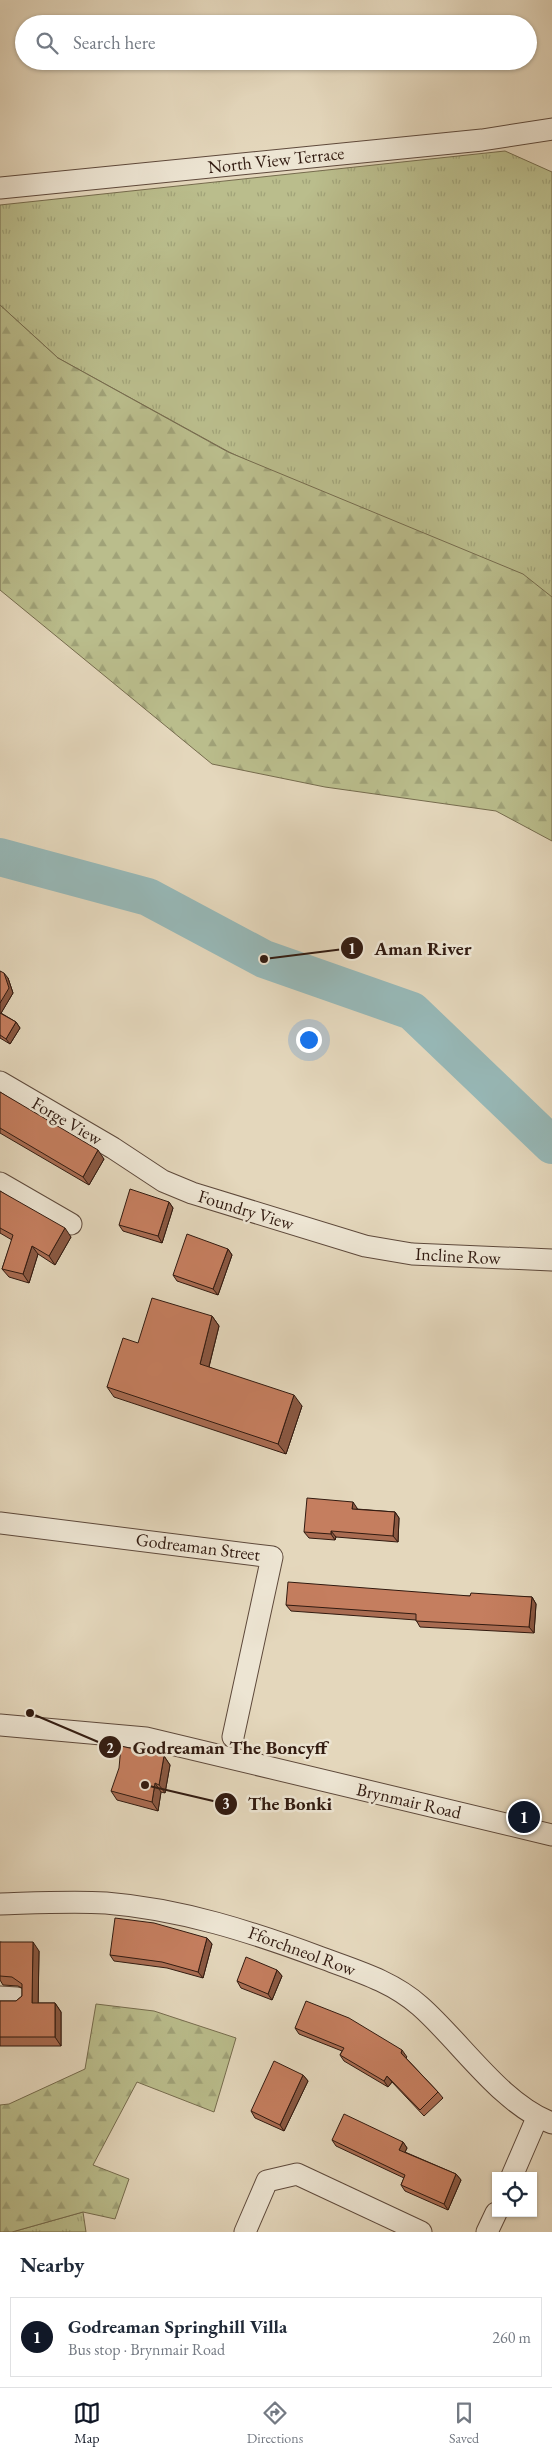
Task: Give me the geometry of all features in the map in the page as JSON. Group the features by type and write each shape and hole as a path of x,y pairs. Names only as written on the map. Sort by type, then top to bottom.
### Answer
{"street":[{"name":"North View Terrace","path":"0,188 482,140 552,129"},
{"name":"Forge View","path":"0,1082 113,1148 132,1163"},
{"name":"Foundry View","path":"132,1163 163,1181 192,1193 365,1246"},
{"path":"0,1183 71,1224"},
{"name":"Incline Row","path":"365,1246 412,1254 552,1260"},
{"name":"Godreaman Street","path":"0,1523 272,1556 232,1737"},
{"name":"Brynmair Road","path":"0,1725 146,1738 552,1835"},
{"name":"Fforchneol Row","path":"0,1904 106,1903 197,1917 263,1936 383,1980 419,2005 511,2098 544,2120"},
{"path":"514,2172 544,2120"},
{"path":"245,2232 267,2180 297,2174 421,2232"},
{"path":"487,2232 494,2217"}],"green space":[{"path":"505,151 552,172 552,601 229,452 58,358 0,305 0,205"},
{"path":"0,305 58,358 228,452 523,574 552,597 552,841 496,811 325,787 212,764 0,590"},
{"path":"96,2004 154,2011 236,2038 214,2112 137,2082 93,2165 129,2179 115,2219 83,2212 12,2232 0,2232 0,2105 9,2104 85,2069"},
{"path":"83,2212 86,2232 12,2232"}],"building":[{"path":"0,971 4,973 9,988 0,1003"},
{"path":"0,1013 16,1022 6,1039 0,1035"},
{"path":"0,1092 98,1150 83,1177 0,1128"},
{"path":"130,1189 169,1202 158,1236 119,1225"},
{"path":"0,1191 65,1228 49,1256 32,1246 23,1274 2,1269 13,1235 0,1228"},
{"path":"187,1234 228,1249 213,1289 173,1275"},
{"path":"152,1298 212,1316 200,1364 294,1395 278,1444 107,1387 123,1338 138,1343"},
{"path":"307,1498 353,1502 352,1509 395,1512 393,1536 331,1531 331,1534 304,1532"},
{"path":"288,1582 470,1596 471,1593 532,1597 529,1627 416,1621 416,1614 286,1605"},
{"path":"121,1746 164,1756 159,1785 155,1783 152,1802 111,1791 119,1768"},
{"path":"115,1918 154,1923 207,1938 198,1972 162,1962 110,1955"},
{"path":"0,1942 33,1942 32,2003 55,2003 55,2037 0,2037 0,2001 16,2001 22,1996 22,1984 12,1977 0,1976"},
{"path":"246,1957 277,1970 268,1994 237,1981"},
{"path":"306,2001 349,2018 402,2050 401,2053 438,2092 420,2110 387,2076 384,2081 340,2055 344,2048 295,2028"},
{"path":"274,2061 303,2075 280,2125 251,2111"},
{"path":"344,2114 403,2142 399,2150 456,2174 444,2204 401,2185 405,2175 332,2140"}],"waterway":[{"path":"0,857 148,897 264,959 412,1011 552,1145"}],"place":[{"name":"Aman River","path":"264,959"},
{"name":"Godreaman The Boncyff","path":"30,1713"},
{"name":"The Bonki","path":"145,1785"},
{"name":"Godreaman Springhill Villa","path":"524,1817"}]}
